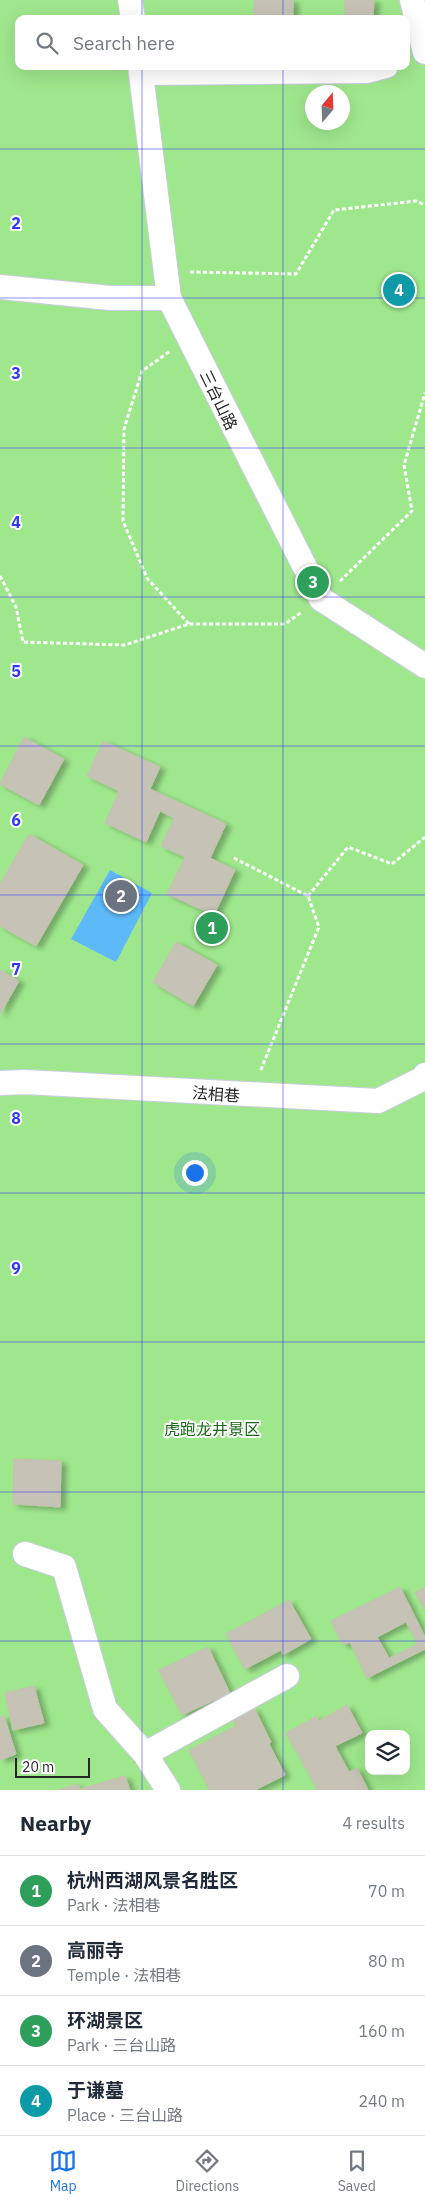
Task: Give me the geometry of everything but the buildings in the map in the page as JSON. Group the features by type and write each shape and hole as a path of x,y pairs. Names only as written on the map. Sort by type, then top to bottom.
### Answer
{"street":[{"path":"130,0 132,15"},
{"path":"410,60 425,54 412,0"},
{"path":"140,70 371,70"},
{"name":"三台山路","path":"140,70 169,298 321,599"},
{"path":"0,287 110,298 169,298"},
{"path":"321,599 425,666"},
{"name":"法相巷","path":"0,1083 25,1082 251,1096 378,1101 425,1075"},
{"path":"25,1554 64,1568 105,1709 145,1754 168,1790"},
{"path":"145,1754 286,1676"}],"path":[{"path":"165,272 296,274 334,210 416,201 425,205"},
{"path":"188,338 142,372 124,429 123,521 147,578 188,624"},
{"path":"0,576 16,607 23,642 125,645 188,624 285,624 321,599 412,511 404,465 425,394"},
{"path":"308,896 348,847 392,864 425,837"},
{"path":"234,858 308,896 319,927 251,1096"}],"green space":[{"name":"虎跑龙井景区","path":"0,0 425,0 425,1790 0,1790"}],"water":[{"path":"110,870 152,893 116,962 71,939"}],"place":[{"name":"于谦墓","path":"399,290"},
{"name":"环湖景区","path":"313,582"},
{"name":"高丽寺","path":"121,896"},
{"name":"杭州西湖风景名胜区","path":"212,928"}]}
